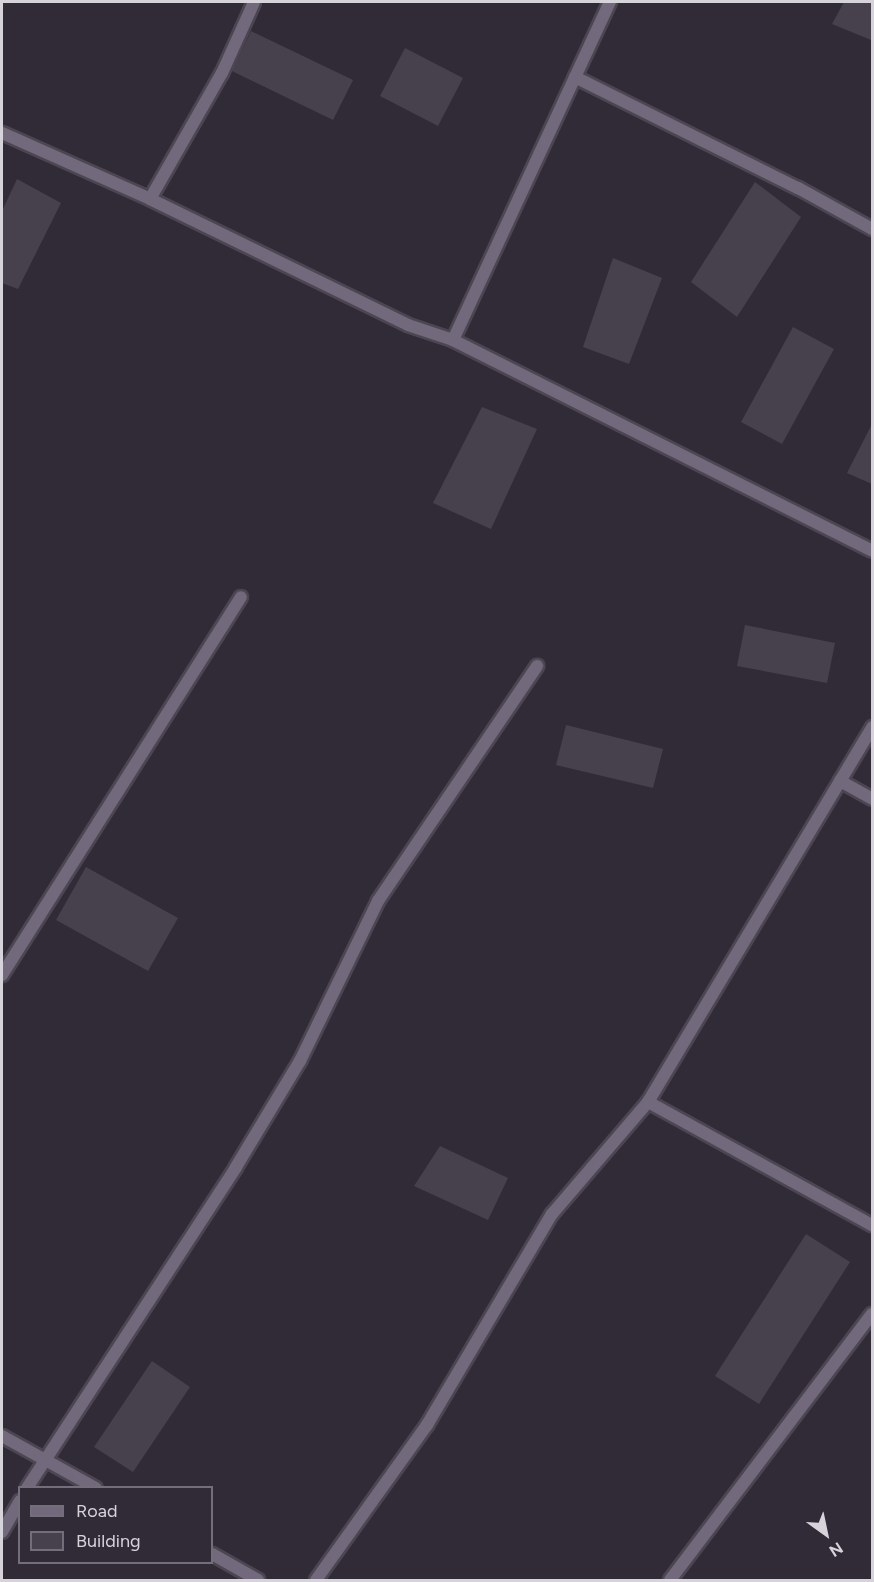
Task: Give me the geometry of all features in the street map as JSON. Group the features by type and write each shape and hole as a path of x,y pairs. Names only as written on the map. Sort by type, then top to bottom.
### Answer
{"street":[{"path":"150,199 222,73 254,2"},
{"path":"453,340 610,2"},
{"path":"574,77 798,188 873,229"},
{"path":"2,133 150,199 408,326 453,340 873,551"},
{"path":"2,975 241,597"},
{"path":"28,1486 44,1458 236,1167 300,1061 378,900 537,666"},
{"path":"316,1581 427,1425 552,1214 648,1102 873,727"},
{"path":"840,781 873,799"},
{"path":"648,1102 873,1225"},
{"path":"670,1581 873,1314"},
{"path":"2,1436 93,1486"},
{"path":"2,1532 18,1504"},
{"path":"213,1555 258,1581"}],"building":[{"path":"844,2 872,2 871,40 832,24"},
{"path":"251,31 353,80 333,120 232,71"},
{"path":"405,48 463,78 438,126 380,96"},
{"path":"17,179 61,203 18,289 2,283 2,211"},
{"path":"755,182 801,217 737,317 691,282"},
{"path":"613,258 662,278 629,364 583,347"},
{"path":"793,327 834,349 782,444 741,422"},
{"path":"482,407 537,429 491,529 433,503"},
{"path":"872,424 872,484 847,473"},
{"path":"745,625 835,643 827,683 737,666"},
{"path":"566,725 663,749 653,788 556,765"},
{"path":"86,867 178,918 148,971 56,920"},
{"path":"440,1146 508,1178 488,1220 414,1186"},
{"path":"806,1234 850,1262 759,1404 715,1376"},
{"path":"152,1361 190,1387 133,1472 94,1447"}]}
